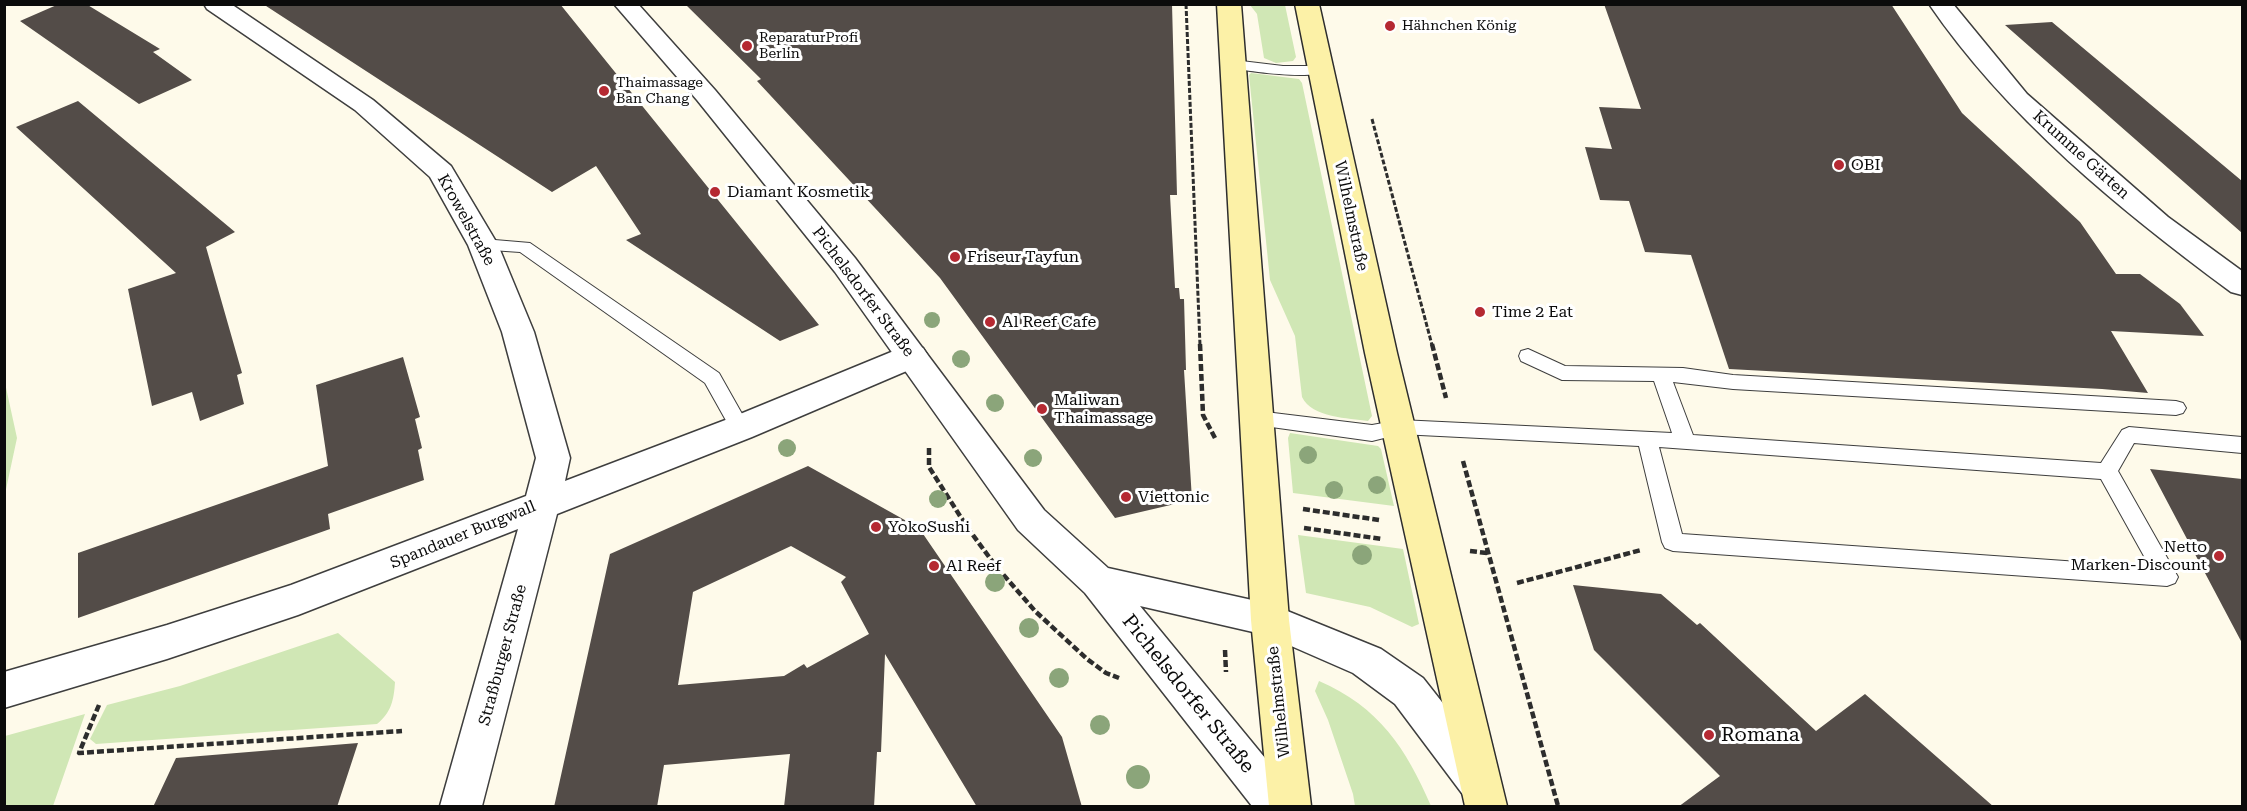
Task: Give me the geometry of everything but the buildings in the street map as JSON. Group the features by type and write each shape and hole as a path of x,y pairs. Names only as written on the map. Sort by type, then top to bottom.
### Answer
{"main road":[{"name":"Wilhelmstraße","path":"1229,4 1270,620 1290,807"},
{"name":"Wilhelmstraße","path":"1307,4 1319,70 1484,796"}],"street":[{"name":"Krowelstraße","path":"215,4 364,105 441,172 483,245 518,332 553,458 543,503"},
{"name":"Pichelsdorfer Straße","path":"625,4 706,95 808,220 912,356 1031,520 1098,582 1278,807"},
{"name":"Krumme Gärten","path":"1940,4 2018,99 2158,224 2242,285"},
{"name":"Spandauer Burgwall","path":"4,690 167,642 298,599 740,428 912,356"},
{"name":"Straßburger Straße","path":"461,807 543,503"},
{"name":"Pichelsdorfer Straße","path":"1098,582 1192,600 1270,620 1367,661 1409,691 1484,796"}],"lane":[{"path":"1233,64 1283,70 1319,70"},
{"path":"483,245 524,247 712,378 740,428"},
{"path":"1528,356 1562,373 1661,375 1733,382 2176,408"},
{"path":"1661,375 1685,441"},
{"path":"1257,418 1372,433 1400,428 1454,428 1685,441 2107,471"},
{"path":"2107,471 2128,435 2242,445"},
{"path":"1647,439 1672,542 2167,577 2107,471"}],"path":[{"path":"1185,4 1203,415 1215,435 1216,447"},
{"path":"1370,112 1505,621 1558,807"},
{"path":"929,443 929,467 967,527 995,565 1035,611 1087,660 1106,673 1123,680"},
{"path":"1295,508 1386,521"},
{"path":"1297,527 1390,540"},
{"path":"1517,583 1672,542"},
{"path":"1472,551 1487,553"},
{"path":"1225,642 1226,684"},
{"path":"100,701 79,753 402,731"}],"green space":[{"path":"1250,5 1285,5 1296,57 1293,61 1276,63 1264,58 1257,14"},
{"path":"1251,73 1299,79 1302,83 1372,416 1368,421 1322,413 1307,404 1302,397 1295,336 1270,280 1249,75"},
{"path":"4,383 17,438 5,494"},
{"path":"1290,433 1378,446 1381,449 1394,506 1293,493 1288,438"},
{"path":"1298,535 1403,549 1419,624 1412,627 1370,607 1306,593"},
{"path":"338,633 395,682 391,706 377,724 96,744 90,739 107,705 180,686"},
{"path":"1319,681 1358,703 1388,732 1411,766 1431,806 1355,806 1328,720 1315,691"},
{"path":"85,714 53,806 5,806 5,736"}],"place":[{"name":"Hähnchen König","path":"1390,26"},
{"name":"ReparaturProfi Berlin","path":"747,46"},
{"name":"Thaimassage Ban Chang","path":"604,91"},
{"name":"OBI","path":"1839,165"},
{"name":"Diamant Kosmetik","path":"715,192"},
{"name":"Friseur Tayfun","path":"955,257"},
{"name":"Time 2 Eat","path":"1480,312"},
{"name":"Al Reef Cafe","path":"990,322"},
{"name":"Maliwan Thaimassage","path":"1042,409"},
{"name":"Viettonic","path":"1126,497"},
{"name":"YokoSushi","path":"876,527"},
{"name":"Netto Marken-Discount","path":"2219,556"},
{"name":"Al Reef","path":"934,566"},
{"name":"Romana","path":"1709,735"}]}
